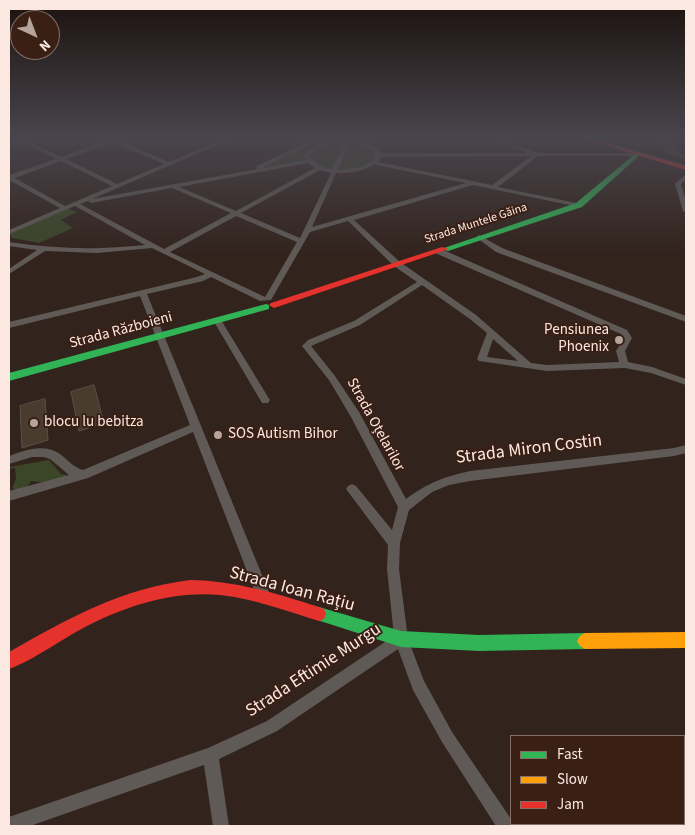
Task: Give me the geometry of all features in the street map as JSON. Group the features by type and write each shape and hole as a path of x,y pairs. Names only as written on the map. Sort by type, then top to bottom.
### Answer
{"street":[{"path":"11,178 64,208"},
{"path":"100,178 116,186"},
{"path":"9,232 135,178"},
{"path":"75,204 221,178"},
{"path":"164,252 302,178"},
{"path":"75,204 209,275 267,301 307,231 331,178"},
{"path":"449,178 579,205"},
{"path":"494,187 506,178"},
{"name":"Strada Muntele Găina","path":"267,301 306,293 579,205 610,178"},
{"path":"684,178 678,184 686,211"},
{"path":"307,231 474,183"},
{"path":"173,187 301,241"},
{"path":"349,219 397,264 473,316 529,366"},
{"path":"479,237 499,250 686,318"},
{"path":"9,244 42,250 79,252 152,246"},
{"path":"9,272 42,250"},
{"path":"438,250 624,332 628,338 620,348 619,353 625,365"},
{"path":"9,325 200,279 209,275"},
{"name":"Strada Oțelarilor","path":"404,508 355,415 332,378 306,346 311,342 357,323 422,282"},
{"path":"143,293 264,598"},
{"name":"Strada Războieni","path":"9,377 241,313 267,301"},
{"path":"217,320 265,400"},
{"path":"491,333 482,359 548,368 625,365 652,370 686,382"},
{"path":"9,496 84,475 195,427"},
{"name":"Strada Miron Costin","path":"404,508 428,489 448,481 470,476 686,449"},
{"path":"9,460 38,452 53,455 70,471 84,475"},
{"path":"352,488 394,543"},
{"path":"404,508 394,543 393,569 401,639 418,685 442,728 506,826"},
{"name":"Strada Ioan Rațiu","path":"9,661 80,621 118,604 152,593 183,587 219,588 264,598 401,639"},
{"name":"Strada Eftimie Murgu","path":"9,825 210,755 272,726 401,639 479,644 686,640"},
{"path":"210,755 221,826"}],"green space":[{"path":"70,209 77,212 61,220 73,228 39,243 12,238 9,233 64,210"},
{"path":"49,460 61,474 68,475 48,483 31,481 26,488 17,491 12,488 16,479 15,468 9,469 9,467"}],"building":[{"path":"94,385 104,423 79,431 71,392"},
{"name":"blocu lu bebitza","path":"45,399 48,440 22,448 20,406"}],"traffic: fast":[{"path":"445,249 579,205 610,178"},
{"path":"9,377 266,307"},
{"path":"319,614 401,639 479,643 585,641"}],"traffic: slow":[{"path":"585,641 686,640"}],"traffic: jam":[{"path":"274,305 445,249"},
{"path":"9,661 58,633 109,608 135,598 162,591 190,587 219,588 244,592 319,614"}],"place":[{"name":"Pensiunea Phoenix","path":"619,340"},
{"name":"blocu lu bebitza","path":"34,423"},
{"name":"SOS Autism Bihor","path":"218,435"}]}
